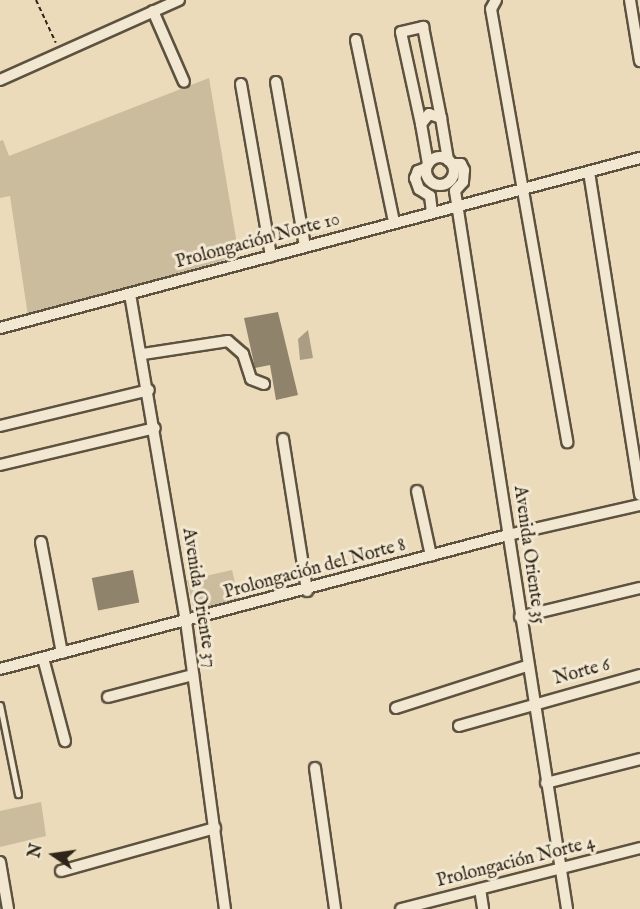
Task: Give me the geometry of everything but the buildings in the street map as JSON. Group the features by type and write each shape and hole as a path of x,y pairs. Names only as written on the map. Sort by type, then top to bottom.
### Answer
{"street":[{"path":"0,80 179,0"},
{"path":"496,0 491,9 525,188 567,442"},
{"path":"630,0 640,61"},
{"path":"153,11 184,82"},
{"path":"423,27 441,118 453,176 443,184 431,181 401,32 423,27"},
{"path":"356,40 394,222"},
{"path":"276,82 305,246"},
{"path":"241,84 271,256"},
{"path":"421,124 429,114 441,118"},
{"path":"432,212 430,196 419,189 416,178 418,171 435,158 461,164 464,170 463,182 455,190 457,206"},
{"name":"Prolongación Norte 10","path":"0,328 640,158"},
{"path":"588,172 640,495"},
{"name":"Avenida Oriente 35","path":"457,206 527,666 567,909"},
{"name":"Avenida Oriente 37","path":"130,294 143,354 186,621 225,909"},
{"path":"143,354 228,340 243,354 251,380 264,384"},
{"path":"0,426 149,390"},
{"path":"0,465 155,428"},
{"path":"283,439 307,591"},
{"path":"417,491 431,556"},
{"name":"Prolongación del Norte 8","path":"0,669 307,591 508,535 640,505"},
{"path":"41,542 62,653"},
{"path":"520,617 640,588"},
{"path":"43,658 65,741"},
{"path":"396,708 527,666"},
{"path":"108,697 193,675"},
{"name":"Norte 6","path":"459,726 640,675"},
{"path":"546,783 640,759"},
{"path":"315,768 335,909"},
{"path":"61,871 215,828"},
{"name":"Prolongación Norte 4","path":"401,909 443,904 480,889 640,848"},
{"path":"0,862 8,909"},
{"path":"480,889 483,909"}],"lane":[{"path":"0,705 18,794"}],"path":[{"path":"36,0 61,54"}],"shaded area":[{"path":"209,78 239,256 28,316 10,196 0,198 0,141 3,140 9,156"},
{"path":"308,330 313,358 300,360 298,339"},
{"path":"232,570 239,601 194,612 187,580"},
{"path":"41,802 46,836 0,847 0,811"}]}
